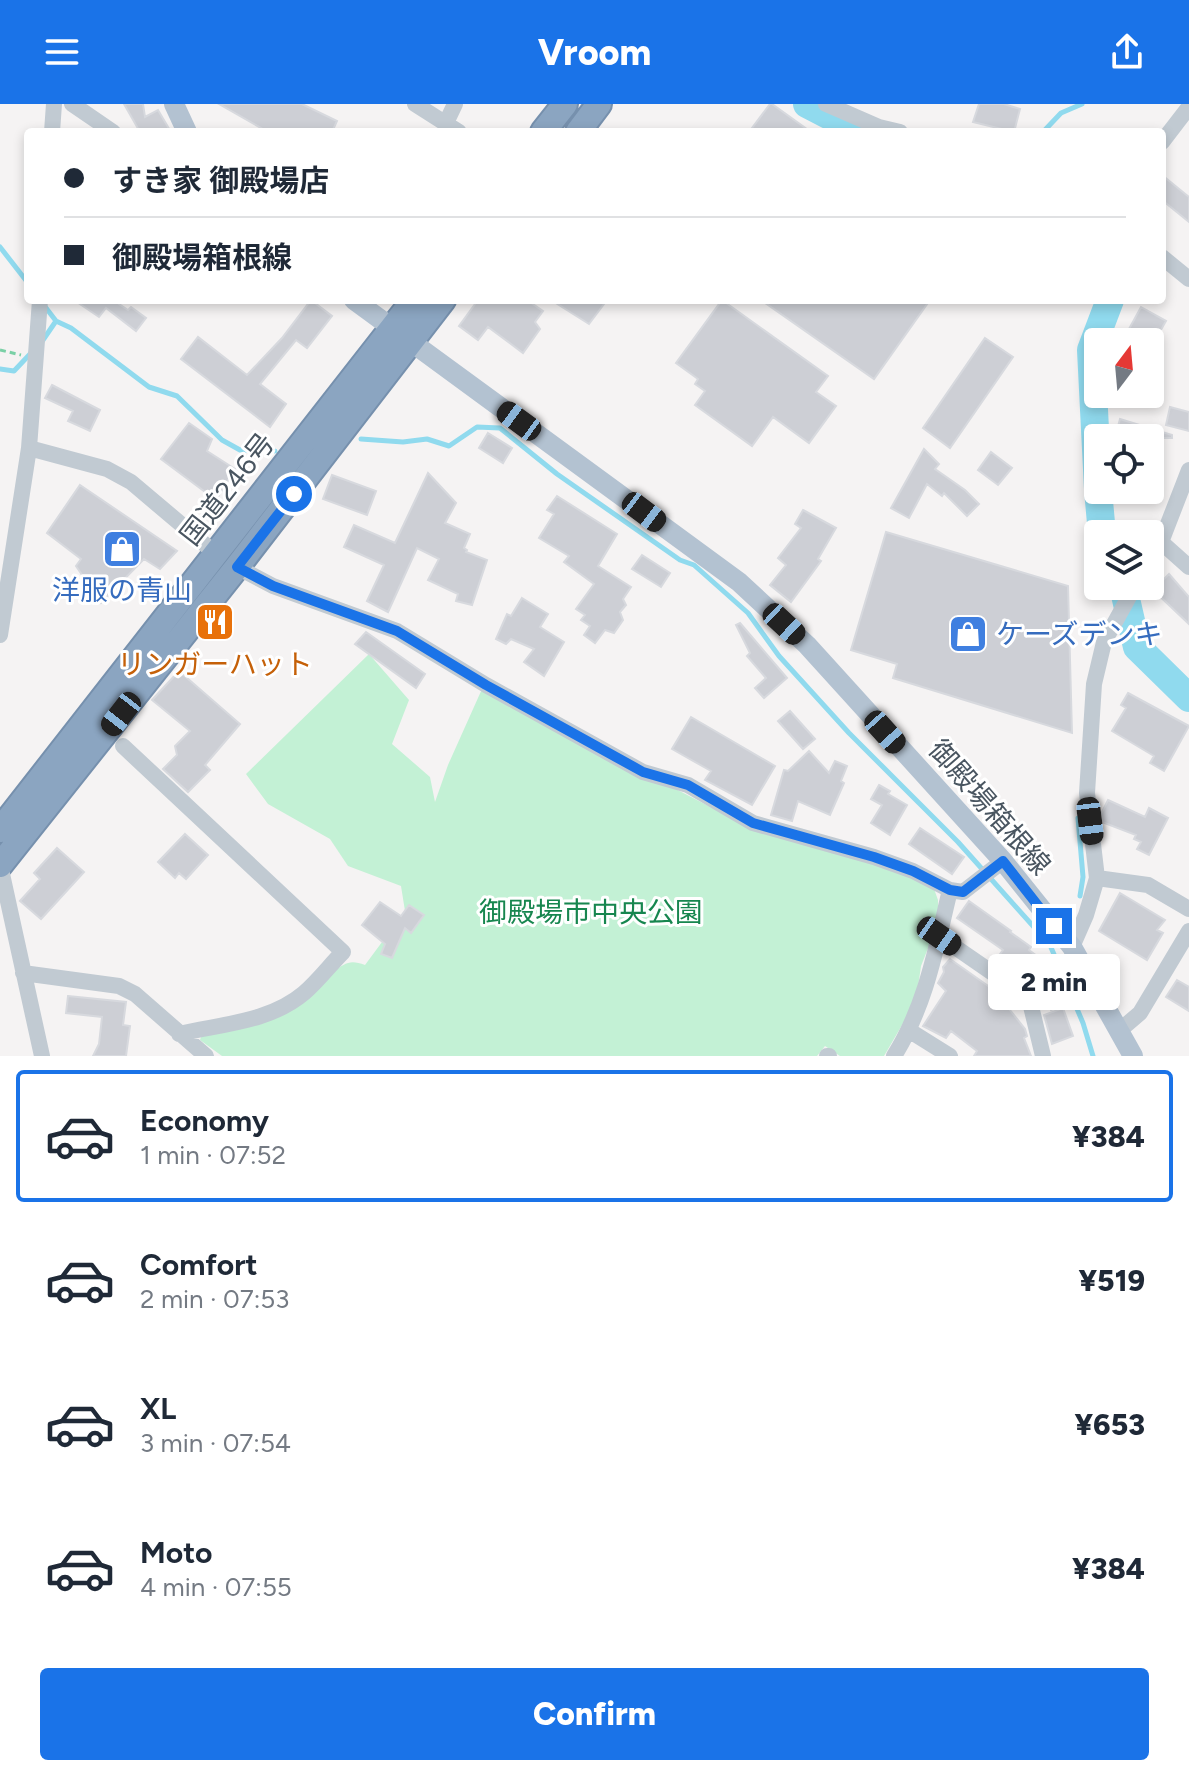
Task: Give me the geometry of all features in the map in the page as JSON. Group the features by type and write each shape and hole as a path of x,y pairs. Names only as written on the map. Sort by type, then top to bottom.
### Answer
{"highway":[{"path":"546,128 565,104"},
{"path":"581,128 599,104"},
{"name":"国道246号","path":"0,865 237,567 402,336 413,304"},
{"name":"国道246号","path":"0,830 215,553 402,336 438,304"}],"main road":[{"path":"174,104 185,128"},
{"name":"御殿場箱根線","path":"359,304 739,582 807,645 1003,861 1072,947 1133,1056"}],"street":[{"path":"52,128 54,104"},
{"path":"72,104 107,128"},
{"path":"415,104 452,128 455,104"},
{"path":"826,104 883,128"},
{"path":"1166,137 1189,107"},
{"path":"1166,260 1189,279"},
{"path":"0,635 29,448 40,304"},
{"path":"29,448 107,469 131,482 215,553"},
{"path":"1164,534 1189,470"},
{"path":"1164,545 1189,567"},
{"path":"237,567 299,597 397,631 486,685 643,772 688,785 753,823 874,857 913,871 950,890 963,892 1003,861"},
{"path":"1072,947 1097,878 1087,793 1096,673 1104,642 1127,600"},
{"path":"123,746 343,952 303,995 266,1015 237,1024 179,1034"},
{"path":"0,865 42,1056"},
{"path":"1097,878 1148,885 1189,909"},
{"path":"894,1056 910,1031 924,997 950,890"},
{"path":"1119,1031 1140,1013 1189,931"},
{"path":"939,936 1029,998 1043,1056"},
{"path":"23,973 119,986 135,994 206,1056"},
{"path":"910,1031 950,1056"}],"path":[{"path":"0,350 36,358"}],"green space":[{"name":"御殿場市中央公園","path":"369,654 409,700 392,744 430,777 435,802 482,689 755,830 876,864 933,886 938,900 938,923 921,966 916,1001 884,1056 840,1056 825,1046 817,1056 222,1056 200,1040 202,1034 236,1029 344,964 355,962 365,965 405,911 401,886 348,866 330,839 268,804 246,774"}],"building":[{"path":"124,104 143,104 145,117 158,110 169,128 138,128"},
{"path":"219,104 302,104 337,121 334,128 261,128"},
{"path":"772,104 805,128 752,128"},
{"path":"979,104 1004,104 1020,109 1015,128 998,128 973,122"},
{"path":"1166,178 1189,197 1189,222 1166,203"},
{"path":"80,304 119,304 128,310 131,307 146,318 136,331 106,308 99,317"},
{"path":"308,304 316,304 332,316 307,348 296,340 260,384 286,404 270,427 181,359 198,337 247,375 282,338"},
{"path":"475,304 533,304 543,311 535,322 540,329 523,353 488,327 478,340 459,326"},
{"path":"557,304 604,304 589,324"},
{"path":"719,304 728,304 828,376 816,392 836,406 809,443 773,417 752,446 695,405 705,391 695,384 698,379 676,363"},
{"path":"767,304 927,304 874,379"},
{"path":"1141,307 1166,321 1162,328 1129,328"},
{"path":"985,338 1013,357 950,448 923,428"},
{"path":"52,385 100,410 90,431 68,421 73,411 45,398"},
{"path":"1170,407 1189,412 1189,431 1166,425"},
{"path":"1120,419 1136,424 1119,424"},
{"path":"189,423 212,439 207,451 235,469 216,500 161,459"},
{"path":"488,433 512,448 503,463 479,448"},
{"path":"924,449 939,464 935,469 979,504 967,516 944,493 942,496 927,484 909,518 891,508"},
{"path":"991,452 1012,468 998,485 978,470"},
{"path":"428,473 456,503 445,523 470,534 464,548 466,552 487,560 472,605 456,601 458,594 428,580 439,559 417,548 388,612 367,601 384,565 344,547 354,525 395,543"},
{"path":"332,475 376,491 367,515 323,499"},
{"path":"80,485 177,551 160,569 144,559 101,603 76,566 81,559 47,533"},
{"path":"557,496 617,534 598,566 631,587 623,599 626,605 620,612 623,620 614,633 605,630 595,643 584,635 590,626 581,620 585,615 576,609 594,584 564,562 569,556 539,538 554,514 547,510"},
{"path":"803,510 836,528 818,559 821,561 791,602 770,585 786,565 778,558 801,528 795,524"},
{"path":"886,532 1068,586 1072,733 893,678 897,664 851,650"},
{"path":"642,555 670,573 661,587 632,569"},
{"path":"1169,574 1189,597 1189,624 1164,600 1164,579"},
{"path":"522,598 548,614 540,627 564,642 544,676 524,662 534,649 511,639 506,644 496,639 507,614 511,616"},
{"path":"740,623 787,678 764,698 755,688 766,678 747,656 750,653 736,625"},
{"path":"366,632 425,674 416,688 355,644"},
{"path":"179,671 240,724 205,765 210,770 188,792 163,769 177,755 175,746 190,731 152,700"},
{"path":"1128,693 1189,726 1164,771 1150,763 1154,756 1112,731 1126,708 1121,705"},
{"path":"790,711 815,739 803,749 778,721"},
{"path":"691,717 775,766 752,805 705,780 711,771 672,749"},
{"path":"809,751 829,773 835,761 847,766 841,781 844,783 830,815 798,801 792,821 771,815 784,770 788,771"},
{"path":"879,785 907,805 890,835 871,823 882,805 871,799"},
{"path":"1108,800 1145,817 1149,808 1168,818 1149,855 1137,849 1141,842 1134,839 1136,835 1102,822 1101,814"},
{"path":"920,828 964,857 952,874 909,844"},
{"path":"185,834 208,855 186,879 179,873 175,878 158,862"},
{"path":"57,848 84,872 41,919 20,901 40,879 34,873"},
{"path":"1120,893 1165,920 1157,930 1163,933 1147,960 1099,931"},
{"path":"969,901 1011,931 1031,947 1029,950 1058,972 1071,1002 1051,1010 1041,986 1017,967 1015,970 997,958 1003,950 957,918"},
{"path":"380,902 401,916 409,905 424,915 411,933 405,928 392,958 381,954 385,944 362,925"},
{"path":"950,959 1008,1000 1006,1003 1012,1007 1010,1010 1025,1029 1027,1036 1024,1038 1031,1056 974,1056 977,1051 951,1031 946,1038 923,1026 946,991 938,983 944,972 943,967"},
{"path":"1177,980 1189,987 1189,1011 1166,997"},
{"path":"68,996 126,1002 123,1025 130,1026 126,1056 93,1056 99,1044 102,1017 66,1013"},
{"path":"1063,1008 1073,1036 1052,1044 1044,1015"}],"waterway":[{"path":"807,104 853,128"},
{"path":"1047,128 1061,113 1082,104"},
{"path":"0,247 24,278"},
{"path":"43,304 56,321 71,328 149,387 177,396 222,440 240,450 275,451"},
{"path":"1095,424 1091,350 1108,304"},
{"path":"43,340 56,321"},
{"path":"0,369 14,371 31,353"},
{"path":"361,439 403,442 427,439 449,446 477,427 500,428 557,474 680,560 694,565 748,613 779,656 849,733 958,842 1050,945 1083,1023 1093,1056"},
{"path":"1099,504 1101,520"},
{"path":"1126,600 1137,647 1189,698"},
{"path":"1078,818 1083,877 1080,896"}],"place":[{"name":"洋服の青山","path":"122,549"},
{"name":"リンガーハット","path":"215,622"},
{"name":"ケーズデンキ","path":"968,634"}],"route":[{"path":"294,494 237,567 273,586 397,631 486,685 643,772 688,785 753,823 874,857 913,871 950,890 963,892 1003,861 1054,926"}]}
